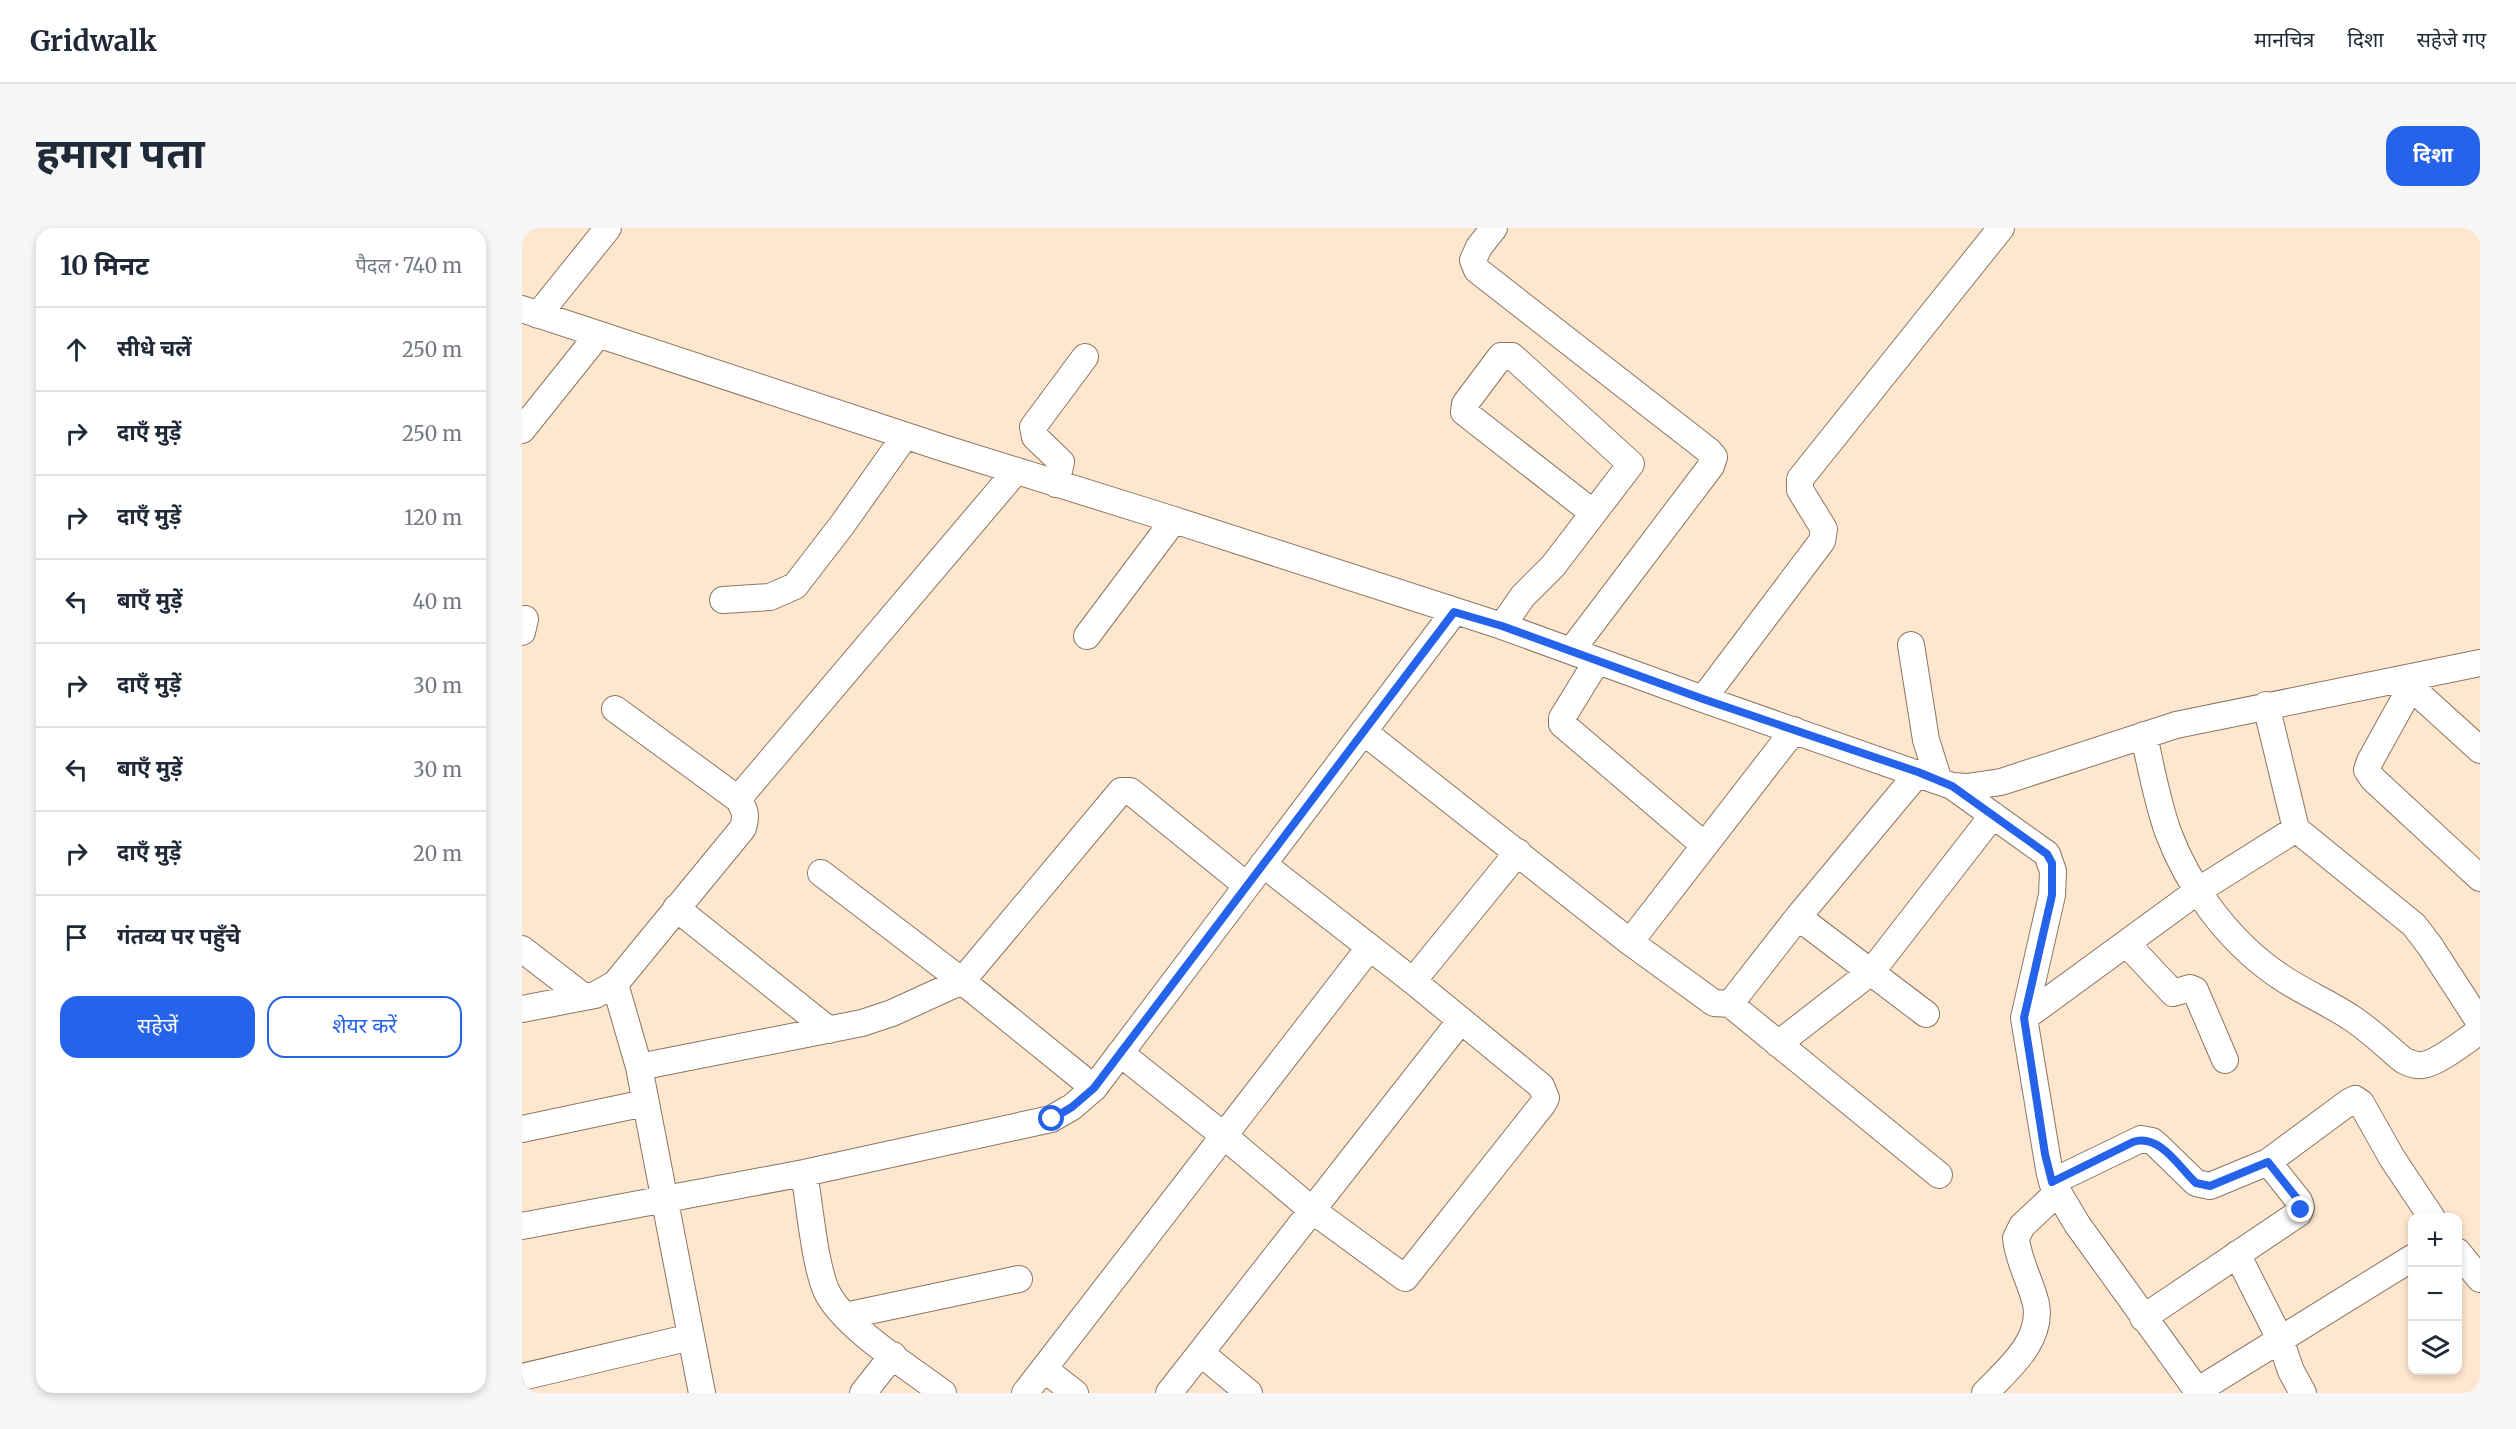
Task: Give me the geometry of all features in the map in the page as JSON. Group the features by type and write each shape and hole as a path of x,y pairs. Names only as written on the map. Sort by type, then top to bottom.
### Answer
{"street":[{"path":"608,228 530,312 905,436 1174,519 1502,626 1936,780 1967,787 2001,782 2144,735 2266,705 2407,683 2480,663"},
{"path":"1494,228 1479,247 1473,260 1477,270 1714,457 1711,466 1571,651"},
{"path":"1703,699 1822,541 1824,530 1800,490 1800,479 2001,228"},
{"path":"522,430 598,334"},
{"path":"1502,626 1523,596 1553,566 1592,512 1630,468 1630,463 1512,356 1501,356 1465,404 1464,412 1592,512"},
{"path":"1056,484 1061,462 1035,437 1033,430 1035,422 1085,357"},
{"path":"723,600 770,597 795,586 842,525 905,436"},
{"path":"738,799 1016,471"},
{"path":"1086,636 1174,519"},
{"path":"522,1226 665,1197 804,1173 1052,1119 1072,1107 1094,1088 1454,612"},
{"path":"1911,645 1926,740 1936,780 1994,815 2047,854 2054,871 2052,895 2024,1018 2045,1154 2055,1187 2077,1224 2198,1392 2408,1260"},
{"path":"1597,661 1562,718 1562,724 1704,845"},
{"path":"2407,683 2480,750"},
{"path":"2407,683 2367,770 2373,779 2480,878"},
{"path":"2266,705 2296,829 2414,925 2480,1023"},
{"path":"522,1009 584,997 605,991 615,984 743,828 747,818 738,799 615,709"},
{"path":"1629,942 1794,730"},
{"path":"1364,732 1629,942 1714,1004 1731,1004 1939,1175"},
{"path":"2144,735 2158,800 2168,831 2183,864 2224,927 2262,964 2297,987 2350,1016 2403,1060 2423,1065 2480,1031"},
{"path":"1731,1004 1798,917 1936,780"},
{"path":"639,1067 829,1030 892,1013 962,981 1121,790 1130,791 1246,885"},
{"path":"1778,1044 1872,971 1994,815"},
{"path":"2024,1018 2199,890 2296,829"},
{"path":"1413,981 1518,852"},
{"path":"1120,1053 1312,1210 1405,1278 1542,1106 1546,1098 1541,1086 1413,981 1263,864"},
{"path":"821,873 962,981 1094,1088"},
{"path":"676,908 829,1030"},
{"path":"1798,917 1926,1014"},
{"path":"2127,944 2173,993 2190,988 2195,990 2224,1060"},
{"path":"1025,1393 1369,948"},
{"path":"522,949 584,997"},
{"path":"615,984 639,1067 702,1393"},
{"path":"1170,1393 1461,1020"},
{"path":"1984,1393 2027,1346 2034,1332 2036,1305 2016,1238 2022,1226 2055,1187 2141,1139 2152,1141 2196,1183 2210,1186 2268,1162 2349,1102 2358,1100 2392,1158 2429,1213"},
{"path":"522,1129 645,1103"},
{"path":"2143,1318 2301,1210 2299,1201 2268,1162"},
{"path":"804,1173 821,1274 834,1303 845,1316 943,1393"},
{"path":"2237,1254 2280,1339 2291,1371 2303,1393"},
{"path":"2462,1257 2478,1273"},
{"path":"845,1316 1019,1279"},
{"path":"522,1377 692,1337"},
{"path":"1202,1354 1248,1393"},
{"path":"863,1393 893,1355"},
{"path":"1044,1369 1075,1393"}],"route":[{"path":"1052,1119 1072,1107 1094,1088 1454,612 1502,626 1703,699 1918,772 1952,786 1994,815 2047,854 2054,871 2052,895 2024,1018 2045,1154 2052,1182 2133,1142 2146,1139 2158,1146 2196,1183 2202,1186 2210,1186 2268,1162 2299,1201 2301,1210"}]}
